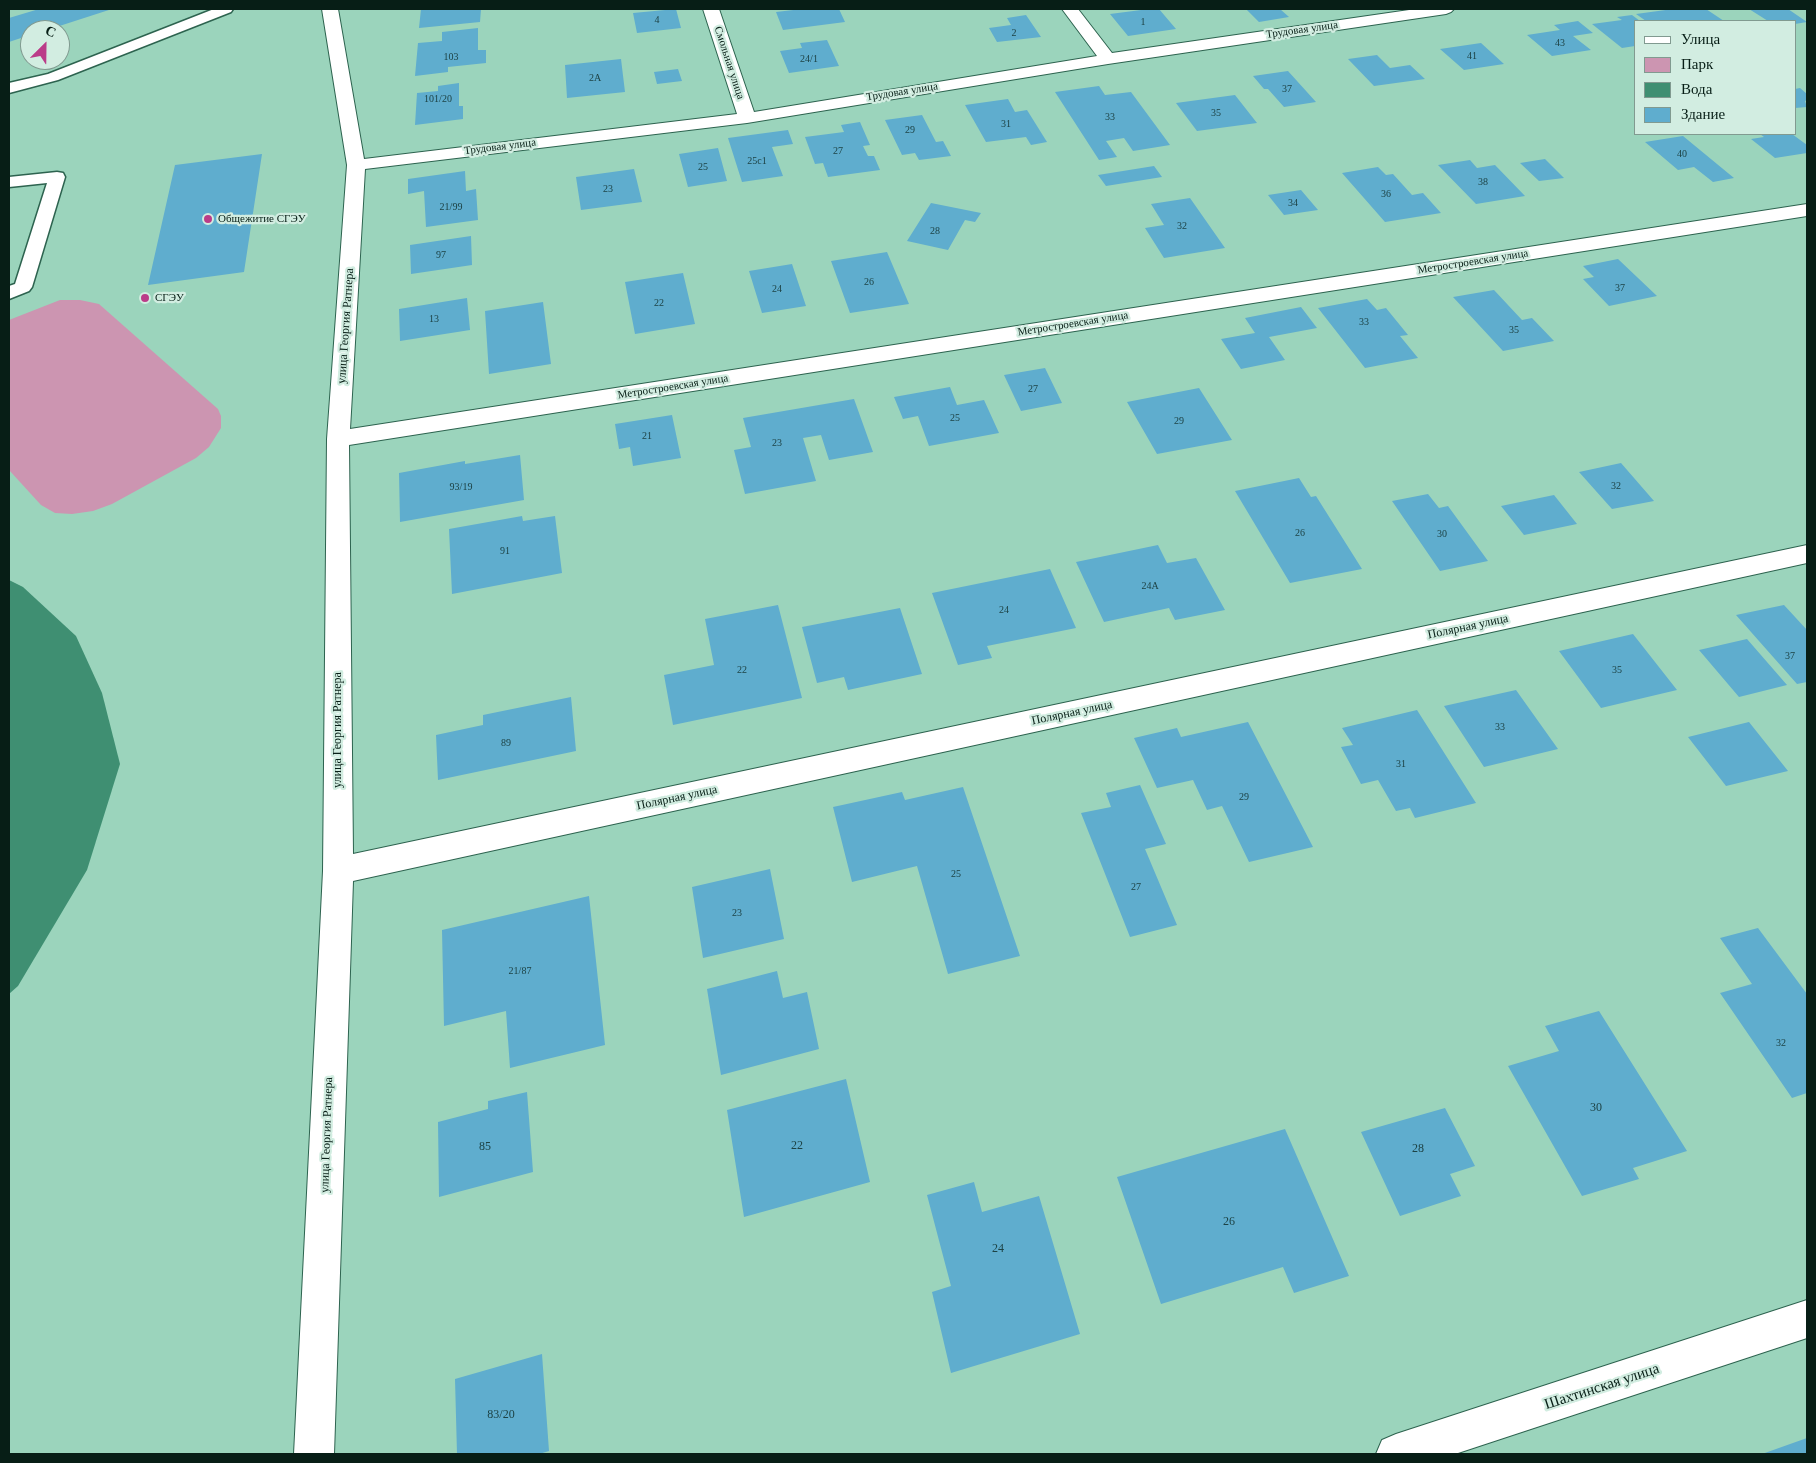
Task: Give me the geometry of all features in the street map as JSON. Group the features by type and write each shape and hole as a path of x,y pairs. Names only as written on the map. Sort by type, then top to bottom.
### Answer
{"street":[{"name":"улица Георгия Ратнера","path":"314,1454 338,871 338,439 356,165 330,9"},
{"name":"Смольная улица","path":"711,9 747,118"},
{"path":"1070,9 1108,58"},
{"name":"Трудовая улица","path":"356,165 747,118 1108,58 1409,11 1446,9"},
{"name":"Метростроевская улица","path":"338,439 1807,210"},
{"name":"Полярная улица","path":"338,871 1807,554"},
{"name":"Шахтинская улица","path":"1396,1454 1807,1320"}],"lane":[{"path":"9,88 53,77 226,9"},
{"path":"9,182 57,178 22,287 9,293"}],"green space":[{"path":"60,300 80,300 99,304 218,409 221,416 221,428 209,447 196,458 112,504 93,511 72,514 55,513 41,505 9,470 9,320"}],"water":[{"path":"9,580 23,587 76,636 102,693 120,764 87,870 18,986 9,994"}],"building":[{"path":"39,9 112,9 70,23 70,20 20,20 20,38 9,42 9,18"},
{"path":"421,9 481,9 480,22 419,28"},
{"path":"676,9 681,28 637,33 633,13"},
{"path":"802,9 839,9 845,22 783,30 776,12"},
{"path":"1159,9 1176,29 1128,36 1110,14"},
{"path":"1246,9 1280,9 1289,17 1259,22"},
{"path":"1673,9 1706,9 1722,20 1645,20 1636,14"},
{"path":"1749,9 1788,9 1807,22 1796,24 1796,20 1766,20"},
{"path":"1026,15 1041,37 997,42 989,28 1011,25 1007,18"},
{"path":"1632,15 1639,20 1634,20 1634,46 1622,48 1592,24 1622,20 1617,17"},
{"path":"1578,21 1593,33 1573,36 1591,50 1552,56 1527,35 1560,30 1554,25"},
{"path":"478,28 478,50 486,50 486,63 448,67 448,72 415,76 418,43 442,41 442,32"},
{"path":"827,40 839,66 789,73 780,51 802,48 800,43"},
{"path":"1481,43 1504,64 1464,70 1440,49"},
{"path":"1377,55 1390,68 1410,65 1425,79 1374,86 1348,59"},
{"path":"621,59 625,92 567,98 565,65"},
{"path":"678,69 682,81 657,84 654,72"},
{"path":"1288,71 1316,102 1284,107 1253,76"},
{"path":"459,83 459,106 463,106 463,119 415,125 417,93 438,91 438,86"},
{"path":"1099,86 1105,95 1131,92 1170,145 1133,151 1124,138 1106,141 1117,157 1099,160 1055,92"},
{"path":"1800,88 1807,94 1807,100 1805,101 1807,107 1796,108 1796,89"},
{"path":"1235,95 1257,123 1197,131 1176,103"},
{"path":"1008,99 1015,112 1027,110 1047,142 1031,145 1026,137 986,142 965,105"},
{"path":"922,115 936,142 943,141 951,156 919,160 915,153 902,155 885,120"},
{"path":"860,122 870,145 863,146 868,156 874,156 880,170 828,177 823,163 815,164 805,137 844,132 841,125"},
{"path":"788,130 793,144 772,147 783,176 742,182 728,138"},
{"path":"1761,135 1793,135 1807,145 1807,153 1775,158 1751,139 1764,137"},
{"path":"1683,136 1734,178 1713,182 1694,167 1678,170 1645,142"},
{"path":"718,148 727,181 688,187 679,154"},
{"name":"Общежитие СГЭУ","path":"262,154 244,272 148,285 175,165"},
{"path":"1545,159 1564,178 1539,181 1520,163"},
{"path":"1470,160 1477,168 1495,165 1525,196 1476,204 1438,165"},
{"path":"1154,166 1162,177 1106,186 1098,175"},
{"path":"1378,167 1386,175 1393,174 1412,195 1423,193 1441,213 1385,222 1342,173"},
{"path":"634,169 642,202 581,210 576,177"},
{"path":"465,171 466,191 476,189 478,220 426,227 424,191 408,194 408,179"},
{"path":"1301,190 1318,210 1284,215 1268,195"},
{"path":"1190,198 1225,248 1164,258 1145,228 1164,225 1151,204"},
{"path":"931,203 981,213 975,222 965,220 948,250 907,241"},
{"path":"471,236 472,265 411,274 410,245"},
{"path":"887,252 909,304 850,313 831,261"},
{"path":"1618,259 1657,296 1609,306 1583,279 1594,277 1583,266"},
{"path":"792,264 806,306 762,313 749,271"},
{"path":"683,273 695,324 635,334 625,282"},
{"path":"1494,290 1522,320 1532,318 1554,341 1503,351 1453,297"},
{"path":"467,298 470,330 400,341 399,309"},
{"path":"1367,299 1377,310 1386,308 1408,335 1400,336 1418,358 1365,368 1318,308"},
{"path":"543,302 551,364 489,374 485,311"},
{"path":"1301,307 1317,328 1269,337 1285,360 1241,369 1221,339 1255,333 1245,318"},
{"path":"1045,368 1062,403 1021,411 1004,375"},
{"path":"950,387 957,405 984,400 999,433 929,446 918,416 903,419 894,397"},
{"path":"1199,388 1232,440 1157,454 1127,402"},
{"path":"854,399 873,452 829,460 821,435 803,438 816,481 745,494 734,450 751,447 743,418"},
{"path":"672,415 681,458 633,466 630,447 619,449 615,424"},
{"path":"520,455 524,500 400,522 399,473 465,461 465,464"},
{"path":"1621,463 1654,501 1612,509 1579,472"},
{"path":"1299,478 1311,497 1316,496 1362,569 1290,583 1235,491"},
{"path":"1428,494 1439,508 1448,506 1488,561 1440,571 1392,501"},
{"path":"1554,495 1577,524 1524,535 1501,506"},
{"path":"522,516 523,521 555,516 562,573 452,594 449,529"},
{"path":"1158,545 1167,563 1196,558 1225,610 1175,620 1169,608 1104,622 1076,562"},
{"path":"1050,569 1076,628 987,646 992,658 958,665 932,593"},
{"path":"778,605 802,698 673,725 664,675 714,665 705,619"},
{"path":"1784,605 1807,630 1807,682 1797,684 1736,615"},
{"path":"900,608 922,674 848,690 844,677 817,683 802,627"},
{"path":"1633,634 1677,690 1601,708 1559,651"},
{"path":"1747,639 1787,685 1739,697 1699,650"},
{"path":"1516,690 1558,749 1484,767 1444,706"},
{"path":"571,697 576,751 438,780 436,735 483,725 483,715"},
{"path":"1417,710 1476,803 1415,818 1410,808 1396,811 1378,780 1361,784 1341,747 1353,745 1342,728"},
{"path":"1248,722 1313,847 1249,862 1222,806 1207,810 1193,780 1157,788 1134,738 1177,728 1181,737"},
{"path":"1749,722 1788,771 1726,786 1688,737"},
{"path":"1140,785 1166,844 1145,849 1177,925 1130,937 1081,813 1111,807 1106,793"},
{"path":"963,787 1020,956 948,974 917,866 852,882 833,807 902,792 905,800"},
{"path":"770,869 784,939 703,958 692,887"},
{"path":"589,896 605,1045 510,1068 506,1011 444,1026 442,930"},
{"path":"1758,928 1807,994 1807,1093 1792,1098 1720,993 1752,984 1720,938"},
{"path":"777,971 783,998 807,992 819,1049 721,1075 707,989"},
{"path":"1599,1011 1687,1151 1633,1168 1639,1179 1582,1196 1508,1066 1559,1051 1545,1026"},
{"path":"846,1079 870,1182 744,1217 727,1110"},
{"path":"527,1092 533,1172 439,1197 438,1122 488,1109 488,1101"},
{"path":"1445,1108 1475,1166 1450,1174 1461,1196 1400,1216 1361,1132"},
{"path":"1285,1129 1349,1276 1294,1293 1283,1267 1161,1304 1117,1177"},
{"path":"974,1182 982,1212 1039,1196 1080,1334 951,1373 932,1292 951,1286 927,1195"},
{"path":"542,1354 549,1451 539,1454 457,1454 455,1379"},
{"path":"1807,1438 1807,1454 1762,1454"}],"place":[{"name":"Общежитие СГЭУ","path":"208,219"},
{"name":"СГЭУ","path":"145,298"}]}
